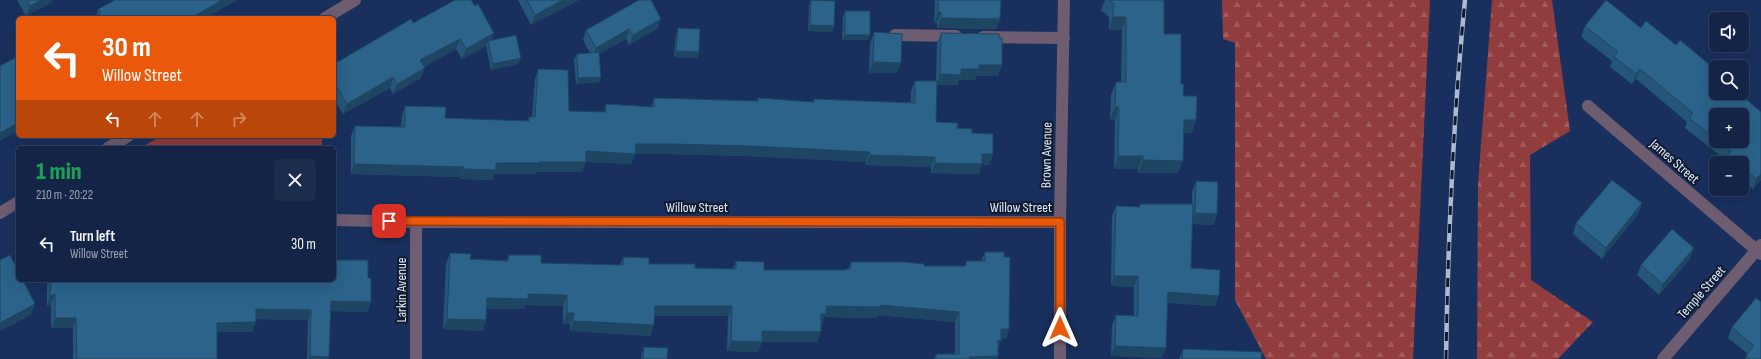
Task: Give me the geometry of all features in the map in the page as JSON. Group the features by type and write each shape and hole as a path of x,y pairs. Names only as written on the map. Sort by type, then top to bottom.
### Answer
{"street":[{"path":"328,16 355,0"},
{"name":"Brown Avenue","path":"1060,359 1060,222 1064,0"},
{"path":"895,35 1064,38"},
{"name":"James Street","path":"1588,106 1760,250"},
{"path":"111,146 125,138"},
{"path":"0,213 16,203"},
{"name":"Willow Street","path":"336,220 416,222 1060,222"},
{"name":"Larkin Avenue","path":"416,222 416,359"},
{"name":"Temple Street","path":"1663,359 1760,250"}],"green space":[{"path":"1222,0 1430,0 1413,359 1266,359 1235,300 1235,43 1223,39"},
{"path":"1492,0 1552,0 1570,131 1530,155 1531,280 1593,322 1558,359 1477,359 1478,184"},
{"path":"158,138 322,138 322,146 144,146"}],"building":[{"path":"27,0 41,0 30,6"},
{"path":"115,0 222,0 194,16 96,16 101,13 98,9"},
{"path":"455,0 471,0 475,6 478,4 494,33 466,49 460,39 420,60 425,68 397,84 393,77 347,104 336,85 336,63 411,19 413,23"},
{"path":"527,0 563,0 535,15"},
{"path":"639,0 651,0 661,19 633,35 629,29 596,48 586,30"},
{"path":"811,0 835,1 834,26 810,25"},
{"path":"938,0 1001,0 1000,19 941,18 941,12 938,12"},
{"path":"1109,0 1164,0 1164,34 1181,34 1181,84 1184,84 1183,96 1197,96 1196,120 1184,120 1183,161 1143,160 1143,156 1118,156 1119,107 1115,107 1116,82 1126,82 1126,17 1113,17 1114,4"},
{"path":"1606,0 1641,28 1646,21 1676,45 1680,40 1709,64 1709,100 1747,100 1761,112 1761,174 1756,179 1749,172 1749,156 1731,156 1729,154 1731,151 1727,148 1749,148 1749,108 1709,108 1709,134 1689,118 1693,113 1640,69 1636,74 1614,57 1618,52 1585,26"},
{"path":"845,11 870,11 870,35 845,35"},
{"path":"678,28 700,29 699,52 676,51"},
{"path":"874,32 902,34 901,63 873,62"},
{"path":"941,33 999,34 999,38 1002,38 1002,65 979,65 979,69 961,69 961,75 940,74"},
{"path":"516,35 521,58 493,64 488,41"},
{"path":"599,52 601,77 578,78 577,54"},
{"path":"16,57 16,124 0,133 0,66"},
{"path":"538,69 568,70 569,111 606,112 606,104 654,107 654,98 758,101 758,98 814,102 814,99 915,103 915,81 937,81 936,122 958,123 957,128 972,129 972,133 993,134 993,154 982,154 982,164 935,163 935,157 870,155 870,152 751,146 636,144 635,154 586,151 586,162 496,163 496,170 464,169 464,167 354,164 355,126 405,127 405,106 446,107 445,118 529,121 529,117 535,117"},
{"path":"1612,180 1642,203 1606,248 1576,223"},
{"path":"1196,181 1218,182 1217,214 1195,213"},
{"path":"1140,204 1193,204 1191,268 1220,270 1219,296 1168,292 1166,348 1115,346 1116,315 1138,316 1138,276 1114,276 1116,206 1140,207"},
{"path":"1672,229 1694,248 1663,284 1641,265"},
{"path":"985,252 1004,252 1004,257 1010,257 1009,329 1001,329 1001,341 998,340 998,356 969,357 970,359 936,359 936,354 959,354 959,312 881,305 880,307 826,306 826,314 821,314 821,332 762,331 762,342 731,341 732,306 655,306 654,325 573,321 574,313 567,313 567,295 528,294 528,299 487,298 486,320 447,319 450,253 471,254 470,259 508,261 509,255 541,255 541,263 623,265 623,257 649,258 649,264 695,264 695,268 736,269 736,261 764,262 764,270 846,270 850,269 851,262 903,262 924,264 924,266 966,266 966,261 985,261"},
{"path":"10,255 16,267 16,282 24,282 35,304 0,323 0,260"},
{"path":"336,260 368,260 368,278 371,278 371,302 331,301 329,357 310,356 311,310 256,309 256,322 217,323 217,359 77,359 76,318 55,318 55,294 50,296 51,282 336,282"},
{"path":"1756,298 1761,302 1761,359 1750,359 1746,356 1754,346 1732,327"},
{"path":"644,347 668,348 667,359 643,359"},
{"path":"1183,349 1262,352 1261,359 1182,359"}],"railway":[{"path":"1446,359 1452,180 1457,90 1465,0"}],"route":[{"path":"389,221 1060,222 1060,328"}]}
